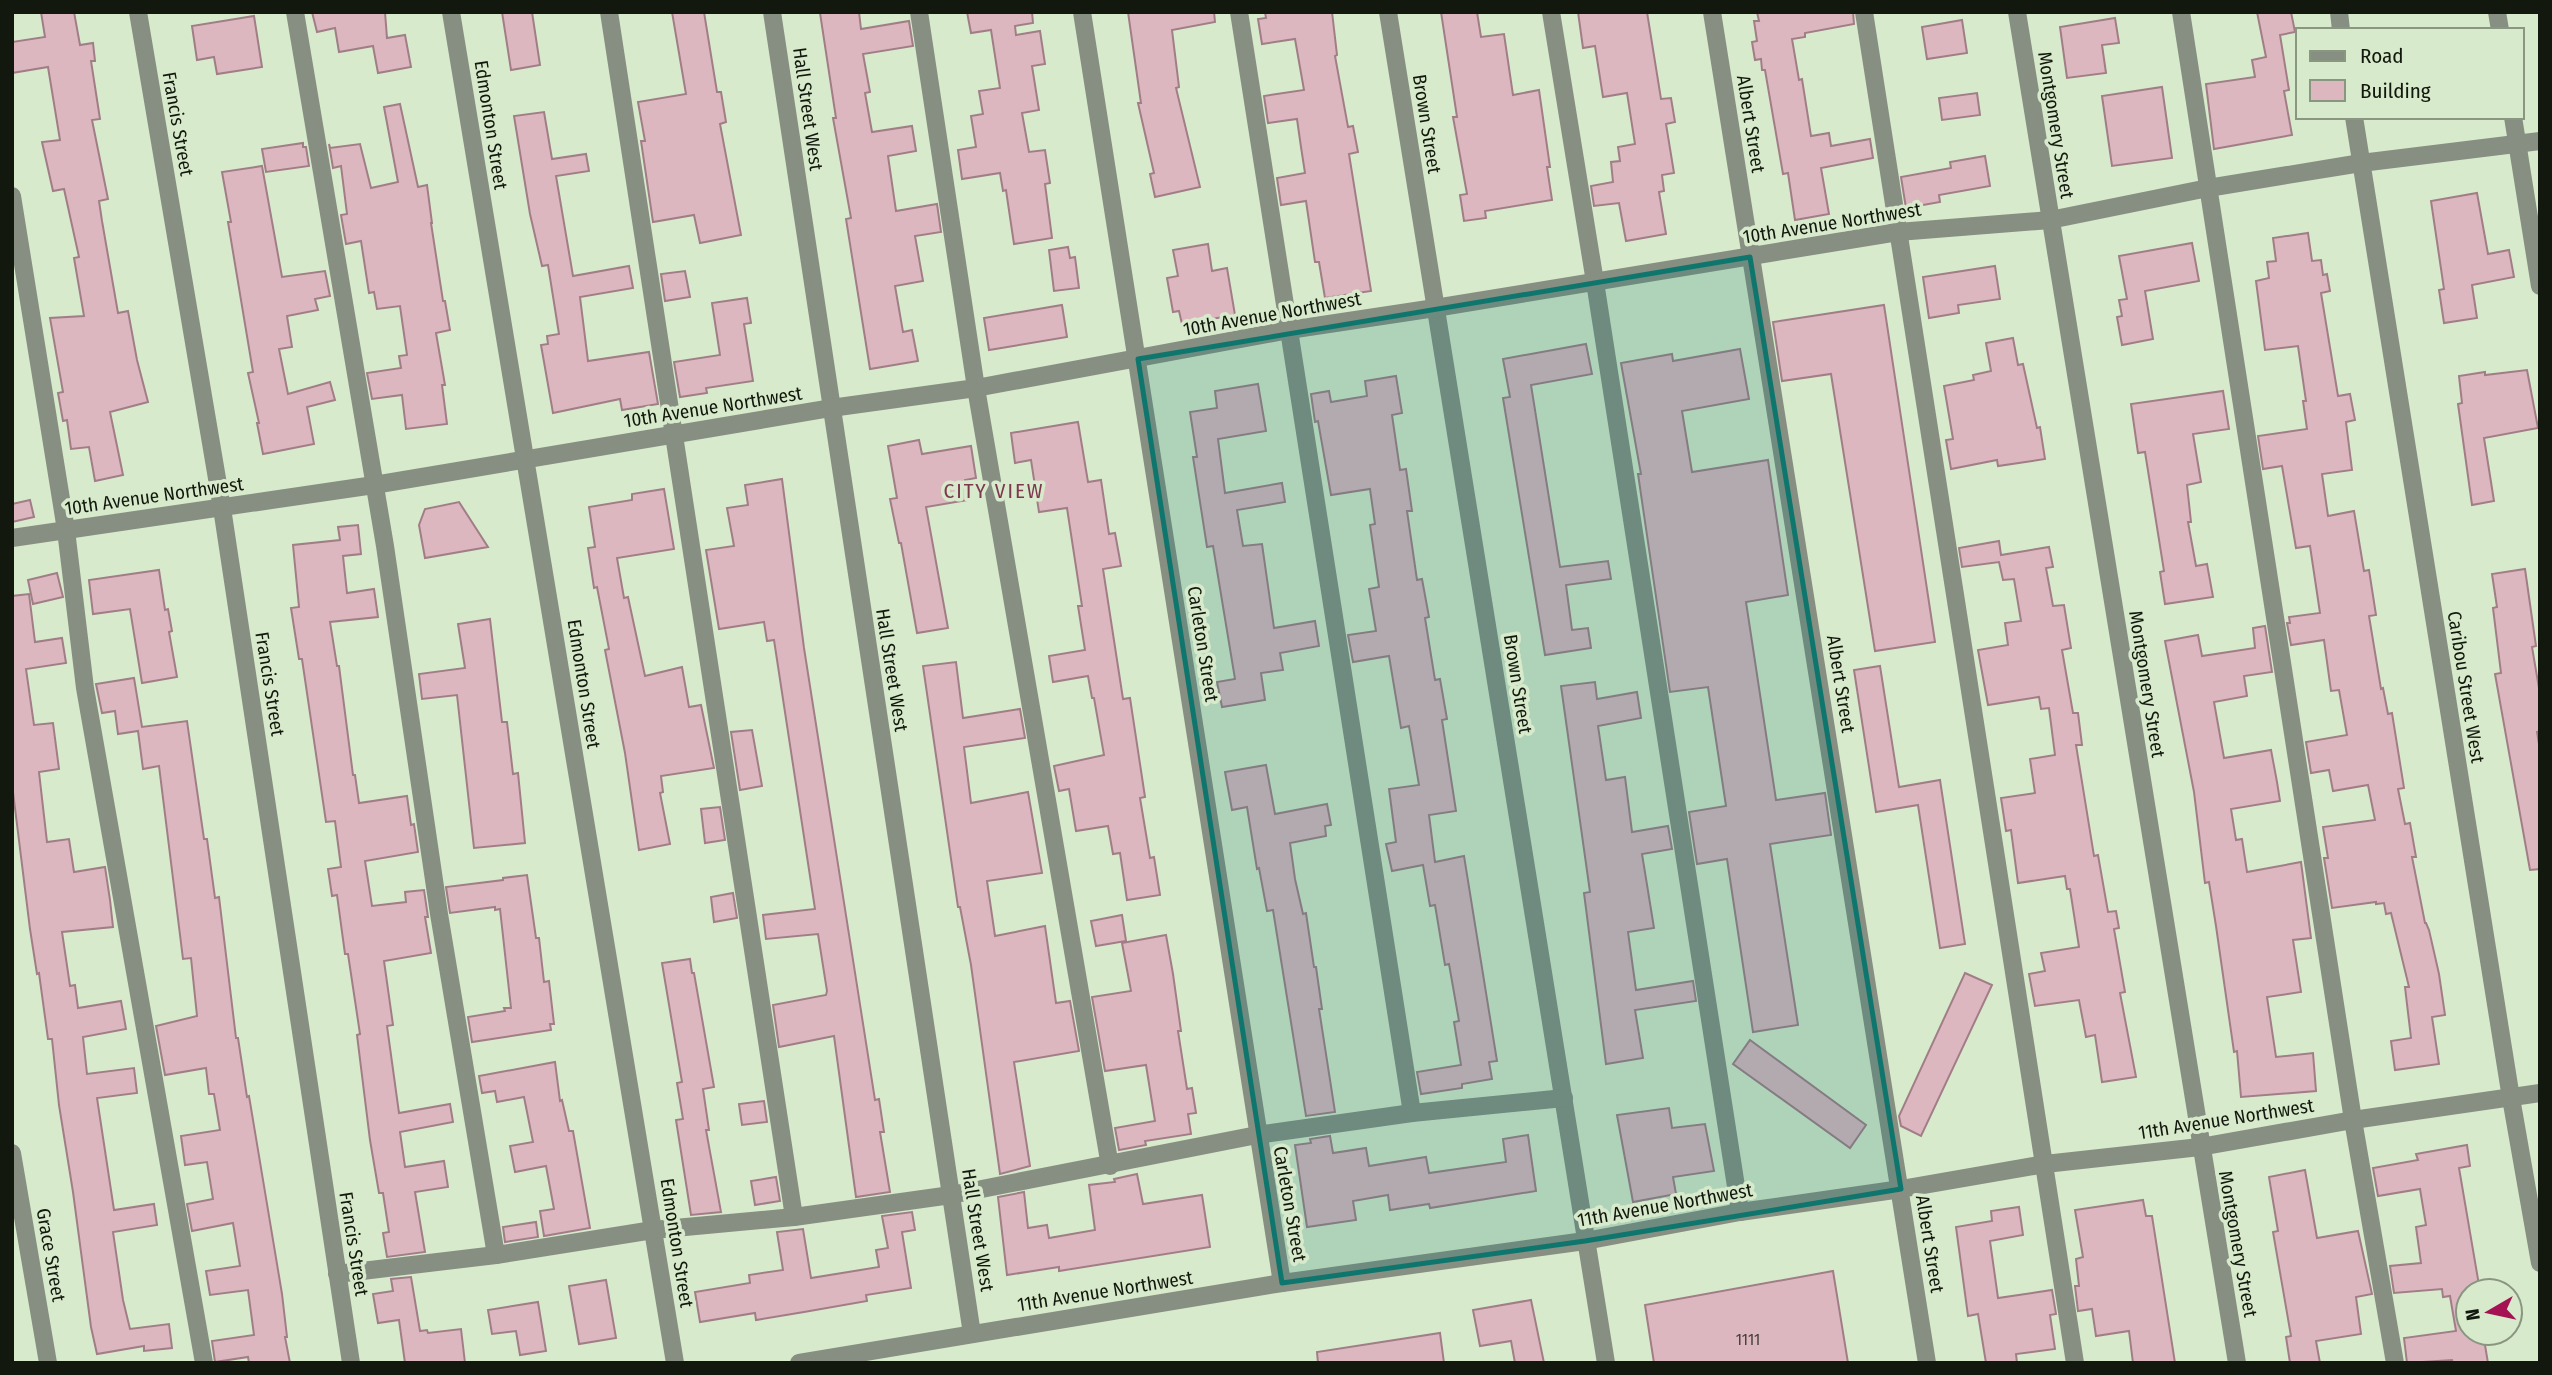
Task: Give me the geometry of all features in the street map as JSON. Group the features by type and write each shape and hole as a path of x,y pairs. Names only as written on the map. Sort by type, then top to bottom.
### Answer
{"street":[{"name":"Francis Street","path":"138,12 222,508 351,1363"},
{"path":"295,12 374,485 439,914 496,1255"},
{"name":"Edmonton Street","path":"451,12 675,1363"},
{"path":"609,12 794,1217"},
{"name":"Hall Street West","path":"772,12 972,1334"},
{"path":"919,12 976,388 1110,1166"},
{"name":"Carleton Street","path":"1082,12 1282,1283"},
{"path":"1239,12 1412,1113"},
{"name":"Brown Street","path":"1388,12 1606,1363"},
{"path":"1551,12 1740,1212"},
{"name":"Albert Street","path":"1712,12 1927,1363"},
{"path":"1864,12 2075,1363"},
{"name":"Montgomery Street","path":"2017,12 2237,1363"},
{"path":"2180,12 2353,1120 2395,1363"},
{"name":"Caribou Street West","path":"2354,119 2511,1098 2540,1263"},
{"path":"2514,119 2540,286"},
{"name":"10th Avenue Northwest","path":"12,538 374,485 831,408 976,388 1289,330 1898,232 2050,220 2208,188 2361,163 2540,141"},
{"path":"12,197 66,530 85,688 204,1363"},
{"name":"11th Avenue Northwest","path":"799,1363 1282,1283 1585,1241 1740,1212 1900,1189 2045,1164 2200,1147 2353,1120 2540,1093"},
{"path":"337,1274 496,1255 653,1230 794,1217 951,1195 1110,1166 1257,1135 1412,1113 1564,1098"},
{"name":"Grace Street","path":"12,1153 48,1363"}],"highlighted area":[{"path":"1750,257 1901,1189 1585,1241 1282,1283 1138,359"}],"building":[{"path":"41,12 74,12 80,45 93,43 95,61 91,61 100,119 92,120 108,199 99,201 102,221 118,313 128,311 148,402 110,412 123,475 95,481 89,447 71,449 67,420 63,421 58,393 63,392 50,318 84,316 74,258 79,257 64,189 53,191 42,142 60,140 48,67 12,73 12,42 45,37"},
{"path":"312,12 385,12 387,38 405,35 411,67 378,73 373,46 339,52 335,28 317,32"},
{"path":"502,12 532,12 540,65 511,70"},
{"path":"672,12 704,12 717,92 721,92 726,122 720,124 741,235 700,243 694,215 653,222 641,141 645,141 638,102 686,94"},
{"path":"859,12 861,29 909,21 913,46 863,54 870,92 865,93 872,132 912,126 916,151 888,156 896,211 937,204 941,232 915,236 923,281 895,286 903,332 912,330 918,361 870,369 846,219 851,218 833,118 836,118 820,13"},
{"path":"967,12 1032,12 1033,23 1015,26 1016,35 1040,31 1045,64 1032,66 1039,110 1022,113 1029,152 1045,150 1050,183 1045,184 1052,238 1014,244 1006,190 1003,191 1000,173 962,179 958,150 976,147 971,116 983,114 979,91 1000,88 991,30 971,33"},
{"path":"1128,12 1214,12 1215,22 1172,30 1179,87 1176,88 1200,187 1155,197 1150,174 1154,173 1138,103 1141,103"},
{"path":"1265,12 1332,12 1335,56 1348,127 1353,126 1358,152 1349,154 1371,291 1325,298 1319,262 1315,262 1306,201 1281,205 1277,178 1305,173 1297,119 1268,123 1264,96 1304,90 1295,39 1262,44 1258,19 1266,18"},
{"path":"1441,12 1477,12 1481,37 1504,34 1513,95 1539,90 1552,200 1485,211 1486,218 1464,221 1460,195 1467,194 1453,117 1457,117"},
{"path":"1578,12 1647,12 1661,99 1671,98 1675,122 1666,124 1674,173 1662,175 1664,191 1659,192 1666,234 1626,241 1619,203 1594,206 1591,186 1613,182 1611,162 1620,161 1618,147 1635,144 1627,93 1603,97 1595,46 1583,48"},
{"path":"1757,12 1853,12 1854,24 1805,33 1805,37 1792,39 1799,80 1802,79 1811,136 1829,133 1831,146 1870,139 1873,158 1821,168 1829,214 1795,220 1788,173 1783,174 1765,70 1762,70 1761,59 1755,60 1752,42 1757,41 1754,21 1759,21"},
{"path":"2257,12 2291,12 2295,32 2280,35 2289,90 2284,91 2292,135 2214,149 2206,84 2255,77 2252,60 2266,57"},
{"path":"254,16 262,67 217,74 214,57 197,60 192,26"},
{"path":"2115,18 2119,43 2102,45 2106,73 2067,78 2060,27"},
{"path":"1962,20 1967,53 1927,59 1922,27"},
{"path":"2162,87 2172,158 2112,166 2102,96"},
{"path":"1977,93 1980,115 1942,120 1939,98"},
{"path":"400,104 418,187 427,185 443,301 450,330 436,333 445,385 442,385 447,424 406,429 402,395 372,399 367,373 401,368 399,356 407,355 400,306 377,309 374,292 369,293 361,241 346,244 341,215 347,214 341,166 333,168 329,144 330,148 360,144 371,188 398,182 384,107"},
{"path":"544,112 552,159 586,154 589,171 556,176 573,276 629,266 633,288 580,297 588,361 649,352 658,404 622,410 620,399 553,413 541,345 548,344 547,336 559,334 548,265 542,266 530,214 514,116"},
{"path":"303,143 309,166 266,172 262,149"},
{"path":"1985,156 1990,186 1939,195 1940,202 1906,208 1901,177 1951,168 1950,162"},
{"path":"262,166 282,277 325,271 330,296 315,299 318,310 287,316 292,347 279,349 288,394 330,382 335,400 307,407 314,444 263,454 248,373 253,372 222,172"},
{"path":"2477,193 2488,254 2509,250 2514,277 2472,285 2477,318 2444,323 2439,290 2444,289 2431,201"},
{"path":"2308,233 2312,261 2321,260 2323,275 2327,274 2330,291 2321,293 2338,396 2350,394 2355,420 2346,422 2352,470 2322,474 2328,516 2354,511 2364,571 2369,570 2376,615 2369,616 2381,689 2383,688 2388,714 2392,713 2404,788 2398,789 2405,824 2410,823 2416,857 2412,857 2425,923 2439,974 2445,1015 2432,1017 2439,1064 2395,1070 2391,1041 2411,1038 2405,987 2409,987 2391,913 2386,914 2384,903 2376,902 2332,908 2324,858 2328,858 2323,827 2375,820 2368,785 2333,791 2329,770 2311,773 2306,742 2347,735 2339,690 2331,691 2324,640 2291,645 2287,623 2290,623 2289,617 2320,613 2310,546 2296,548 2282,466 2263,469 2258,436 2307,429 2298,346 2265,350 2256,281 2269,278 2267,262 2276,261 2273,238"},
{"path":"2192,243 2199,281 2145,291 2153,339 2122,345 2117,317 2122,316 2119,300 2127,299 2119,256"},
{"path":"1208,244 1212,271 1227,268 1235,315 1182,324 1179,311 1173,312 1167,278 1178,276 1173,250"},
{"path":"1068,247 1070,258 1075,257 1079,288 1054,291 1049,250"},
{"path":"1995,266 2000,299 1958,305 1959,313 1929,318 1923,277"},
{"path":"685,271 690,297 665,301 661,274"},
{"path":"747,298 751,323 744,324 753,381 706,388 707,393 680,397 674,362 720,355 712,303"},
{"path":"1062,305 1067,337 989,350 984,318"},
{"path":"1884,305 1935,642 1875,651 1831,374 1782,381 1773,322"},
{"path":"2013,338 2018,365 2023,364 2037,428 2040,427 2045,459 1998,466 1997,460 1951,469 1946,440 1953,439 1944,386 1974,380 1973,375 1991,371 1986,343"},
{"path":"1586,344 1592,374 1531,385 1560,567 1608,561 1611,579 1566,585 1572,630 1588,628 1591,648 1545,655 1503,398 1510,397 1503,359"},
{"path":"1740,349 1749,399 1682,411 1692,472 1768,460 1788,595 1746,602 1776,800 1825,793 1831,835 1770,844 1798,1025 1753,1032 1727,859 1697,864 1689,812 1726,806 1708,687 1670,692 1638,474 1641,474 1621,363 1672,354 1673,361"},
{"path":"2527,370 2538,428 2484,438 2494,501 2472,505 2458,404 2462,403 2459,376"},
{"path":"1396,376 1402,413 1392,415 1400,470 1406,469 1412,511 1407,511 1417,580 1422,579 1429,617 1425,618 1435,680 1440,679 1447,719 1442,720 1456,811 1429,815 1435,862 1464,856 1497,1061 1489,1062 1492,1079 1462,1084 1462,1088 1421,1094 1417,1072 1461,1065 1454,1022 1459,1021 1449,964 1445,965 1435,905 1430,906 1423,865 1392,871 1386,844 1396,842 1389,789 1419,785 1409,726 1401,728 1389,656 1353,662 1348,635 1376,631 1369,589 1379,587 1370,525 1375,524 1370,489 1331,495 1311,394 1329,391 1331,402 1367,396 1365,381"},
{"path":"1258,384 1266,431 1218,439 1225,493 1282,483 1285,502 1237,510 1243,546 1262,544 1274,628 1315,621 1319,646 1280,653 1283,670 1261,673 1265,700 1222,707 1217,682 1235,679 1213,546 1207,547 1193,457 1197,457 1190,412 1217,408 1215,391"},
{"path":"2223,391 2229,429 2193,434 2201,482 2187,485 2191,522 2188,522 2196,566 2207,564 2213,597 2165,604 2160,572 2164,571 2145,452 2138,453 2131,404"},
{"path":"1078,422 1088,482 1101,480 1109,534 1115,533 1121,566 1103,569 1123,699 1130,698 1145,797 1140,798 1150,858 1154,857 1160,895 1127,900 1120,853 1113,854 1108,826 1076,831 1069,789 1059,791 1054,766 1104,755 1088,676 1053,682 1049,656 1085,650 1078,606 1082,606 1067,508 1039,512 1031,460 1015,463 1011,433"},
{"path":"919,440 922,454 971,446 976,478 965,480 968,500 926,507 948,628 917,633 890,499 897,498 888,446"},
{"path":"782,479 804,648 875,1100 879,1099 884,1132 880,1132 890,1192 856,1197 834,1036 779,1047 773,1005 826,995 827,991 818,934 766,939 763,915 815,909 774,640 767,641 764,622 719,629 706,550 734,546 727,508 748,505 745,485"},
{"path":"664,489 674,549 617,558 624,598 628,597 645,676 682,667 689,707 701,705 714,768 661,776 663,792 660,793 670,844 639,850 625,753 605,650 609,649 597,587 594,588 588,548 595,547 589,507 632,500 632,494"},
{"path":"30,500 34,517 12,522 12,504"},
{"path":"459,502 488,547 425,558 419,525 425,509"},
{"path":"358,525 361,554 343,556 347,593 374,589 378,617 330,622 339,666 353,775 359,803 407,796 418,852 365,861 372,906 406,902 405,892 424,890 431,953 384,961 393,1025 387,1026 399,1113 450,1104 453,1122 400,1132 405,1167 444,1161 448,1187 415,1192 425,1252 387,1257 383,1233 389,1232 370,1140 357,1035 360,1034 348,954 345,954 337,895 332,896 328,869 341,867 335,821 326,822 302,659 299,659 291,608 299,607 293,545 340,540 338,527"},
{"path":"1999,541 2001,555 2049,547 2053,567 2046,568 2053,606 2064,605 2071,648 2062,650 2073,713 2078,713 2082,745 2076,745 2094,856 2098,855 2108,912 2116,911 2119,928 2114,929 2125,992 2120,993 2136,1077 2102,1082 2095,1035 2086,1037 2079,1000 2035,1006 2029,974 2045,971 2041,953 2079,947 2070,889 2067,889 2065,876 2018,883 2011,830 2006,831 2001,798 2035,793 2030,759 2055,755 2049,708 2041,709 2039,697 1988,705 1978,650 2008,645 2005,623 2021,621 2014,579 2003,580 1999,562 1962,567 1959,548"},
{"path":"2525,569 2536,646 2532,647 2540,694 2540,731 2537,732 2540,750 2540,869 2530,870 2495,674 2501,673 2492,574"},
{"path":"159,570 165,610 168,609 172,631 169,632 177,677 142,683 130,609 93,614 89,580"},
{"path":"57,573 63,597 33,604 28,580"},
{"path":"29,594 35,642 62,638 66,663 26,669 34,725 53,723 59,769 39,772 47,842 69,839 74,872 105,867 113,927 62,932 70,986 75,985 78,1008 121,1001 126,1029 83,1037 87,1074 134,1068 137,1093 97,1098 114,1210 154,1204 157,1225 113,1232 123,1300 130,1329 169,1324 172,1348 144,1351 144,1346 97,1354 91,1327 52,1039 48,1039 30,929 12,784 12,596"},
{"path":"490,619 502,722 507,722 513,774 518,773 525,843 474,848 457,695 422,699 419,674 465,668 458,624"},
{"path":"2265,626 2272,672 2244,676 2247,696 2214,702 2224,758 2271,750 2280,801 2231,809 2236,840 2242,839 2247,872 2301,862 2311,938 2293,940 2301,992 2267,997 2276,1057 2313,1053 2316,1091 2241,1097 2237,1051 2234,1052 2209,882 2205,883 2194,792 2165,641 2198,635 2202,656 2255,648 2253,628"},
{"path":"956,662 963,718 1020,709 1025,738 964,747 971,803 1028,792 1042,873 987,881 995,936 1045,926 1056,1003 1070,1001 1079,1051 1014,1062 1030,1166 1000,1174 971,965 958,907 923,666"},
{"path":"1880,666 1899,787 1940,780 1965,944 1940,948 1918,805 1876,812 1854,670"},
{"path":"134,678 142,727 187,721 204,839 207,839 215,898 219,897 236,1038 247,1097 249,1096 282,1294 290,1363 249,1363 248,1357 215,1362 212,1341 254,1335 248,1290 210,1295 206,1271 240,1266 233,1223 192,1231 187,1204 213,1199 207,1162 185,1165 181,1136 220,1130 214,1094 209,1094 206,1068 165,1075 156,1026 197,1016 191,958 183,959 159,766 143,769 138,731 118,734 115,711 102,713 96,684"},
{"path":"1595,682 1597,699 1637,692 1641,718 1598,726 1606,780 1625,777 1632,832 1668,826 1672,849 1642,854 1654,928 1628,932 1636,990 1693,981 1696,1001 1635,1010 1643,1058 1606,1064 1584,893 1590,892 1561,686"},
{"path":"752,730 762,786 740,790 731,732"},
{"path":"1266,765 1275,814 1327,804 1331,825 1325,826 1326,836 1290,843 1295,879 1303,914 1306,913 1316,967 1322,1009 1319,1009 1335,1112 1306,1116 1273,910 1267,911 1247,807 1232,810 1225,772"},
{"path":"720,807 725,840 705,843 701,809"},
{"path":"527,875 544,982 549,981 554,1024 550,1024 551,1030 472,1042 468,1017 511,1008 500,909 495,910 495,907 450,913 446,887"},
{"path":"733,893 737,918 714,922 711,897"},
{"path":"1122,915 1126,941 1096,946 1091,921"},
{"path":"1166,935 1187,1089 1192,1088 1196,1113 1188,1114 1191,1134 1145,1141 1146,1145 1119,1150 1115,1128 1155,1121 1146,1065 1105,1071 1092,997 1131,991 1122,943"},
{"path":"690,959 714,1087 703,1089 709,1130 706,1130 721,1212 691,1215 676,1120 683,1119 677,1083 682,1082 662,963"},
{"path":"1965,973 1992,985 1921,1136 1901,1126 1899,1116"},
{"path":"1750,1040 1866,1125 1850,1148 1733,1064"},
{"path":"555,1062 560,1101 562,1100 569,1131 573,1131 590,1228 544,1236 540,1211 554,1209 546,1166 515,1172 510,1146 533,1142 524,1097 497,1102 495,1091 482,1093 479,1076"},
{"path":"764,1101 767,1122 742,1125 739,1104"},
{"path":"1669,1108 1672,1128 1705,1124 1714,1171 1673,1177 1676,1194 1633,1202 1617,1115"},
{"path":"1528,1135 1536,1191 1430,1208 1429,1204 1390,1210 1388,1195 1353,1201 1356,1220 1307,1227 1295,1145 1330,1136 1333,1153 1366,1148 1369,1166 1426,1157 1429,1173 1506,1162 1503,1139"},
{"path":"2467,1145 2470,1166 2459,1168 2478,1277 2454,1277 2454,1319 2450,1296 2443,1297 2442,1289 2394,1293 2390,1266 2421,1263 2416,1227 2426,1225 2420,1189 2378,1196 2373,1168 2418,1160 2416,1154"},
{"path":"2305,1170 2317,1238 2358,1231 2372,1294 2356,1297 2361,1334 2316,1341 2320,1363 2290,1363 2286,1337 2291,1336 2273,1232 2278,1231 2269,1177"},
{"path":"1137,1174 1143,1204 1202,1195 1210,1247 1059,1271 1059,1267 1007,1275 998,1197 1024,1192 1028,1228 1047,1225 1049,1238 1095,1230 1089,1185 1115,1182 1114,1179"},
{"path":"776,1177 780,1201 755,1205 751,1181"},
{"path":"2143,1200 2146,1216 2152,1216 2175,1363 2133,1363 2129,1331 2096,1336 2092,1309 2078,1311 2076,1259 2083,1257 2075,1210"},
{"path":"2019,1207 2023,1235 1990,1241 1998,1298 2052,1290 2056,1314 2050,1315 2055,1349 2016,1354 2017,1363 1986,1363 1978,1314 1968,1316 1956,1227 1992,1221 1991,1211"},
{"path":"912,1212 915,1230 902,1232 911,1288 866,1295 867,1301 756,1320 755,1313 700,1322 695,1292 750,1283 749,1275 783,1270 777,1232 803,1229 811,1278 879,1267 876,1250 888,1248 882,1216"},
{"path":"536,1222 538,1237 505,1242 503,1227"},
{"path":"1833,1271 1848,1363 1654,1363 1645,1305"},
{"path":"411,1277 420,1331 427,1330 428,1333 461,1329 465,1363 405,1363 399,1320 378,1323 373,1294 393,1291 391,1279"},
{"path":"606,1280 616,1338 579,1344 569,1286"},
{"path":"1531,1300 1544,1363 1515,1363 1511,1341 1480,1346 1473,1310"},
{"path":"538,1302 546,1351 520,1355 516,1331 492,1334 488,1310"},
{"path":"2454,1331 2454,1347 2485,1347 2488,1363 2453,1363 2452,1360 2407,1363 2404,1338"},
{"path":"1440,1333 1444,1363 1318,1363 1317,1352"}],"district":[{"name":"CITY VIEW","path":"994,491"}]}
